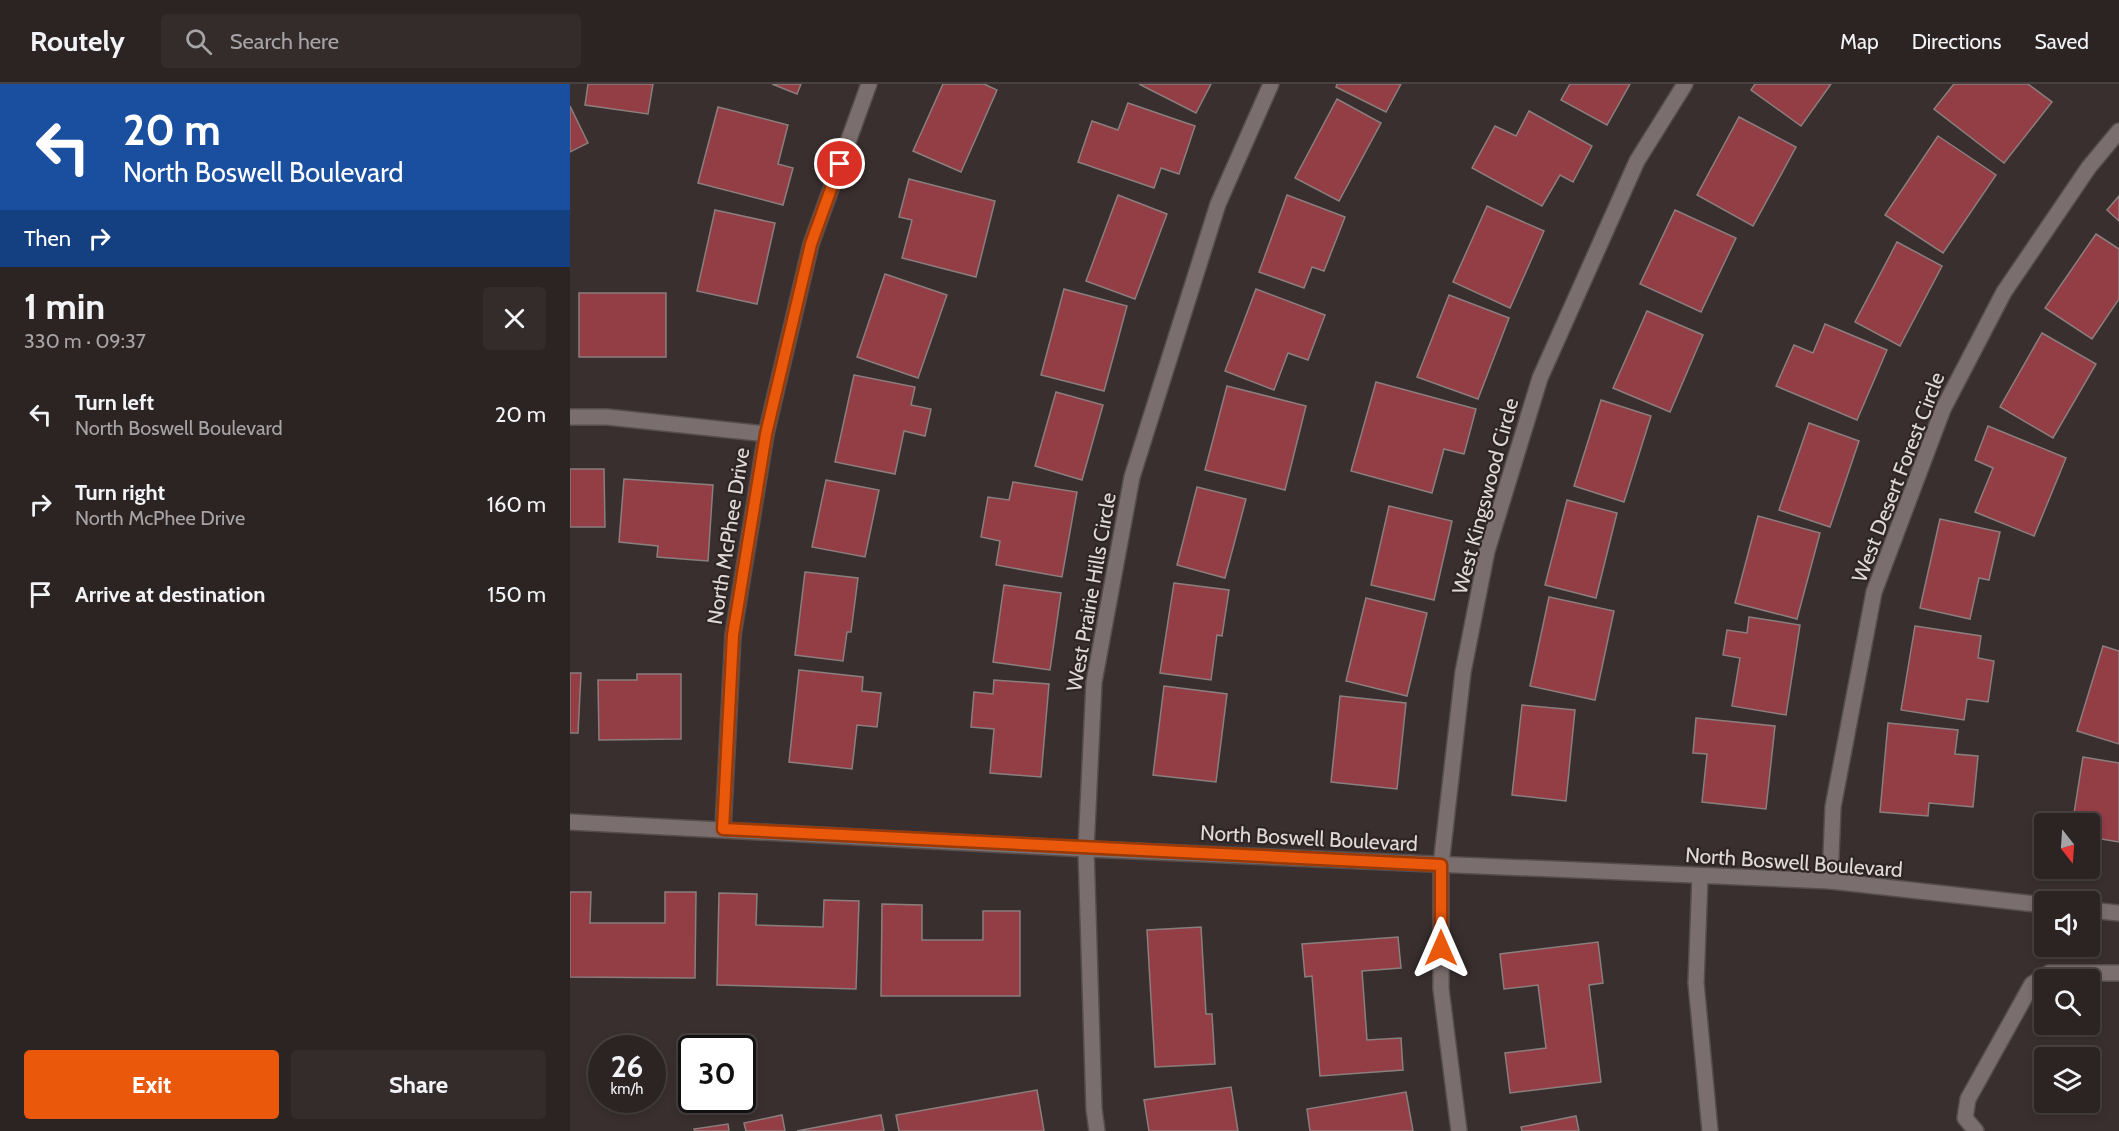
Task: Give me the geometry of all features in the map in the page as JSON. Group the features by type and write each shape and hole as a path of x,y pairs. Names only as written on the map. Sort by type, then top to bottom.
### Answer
{"street":[{"name":"North McPhee Drive","path":"723,829 733,635 766,434 811,244 869,84"},
{"name":"West Prairie Hills Circle","path":"1097,1131 1086,849 1094,682 1132,477 1218,204 1271,84"},
{"name":"West Kingswood Circle","path":"1459,1131 1441,989 1441,865 1463,672 1487,551 1540,378 1637,161 1684,84"},
{"name":"West Desert Forest Circle","path":"1830,881 1833,807 1875,592 1943,408 2004,292 2089,167 2119,131"},
{"path":"570,417 607,417 766,434"},
{"name":"North Boswell Boulevard","path":"570,822 1086,849 1830,881 2034,904"},
{"path":"1700,876 1696,983 1710,1131"},
{"path":"2100,911 2119,913"},
{"path":"1976,1131 1965,1118 1968,1099 2032,984 2049,973 2119,973"}],"building":[{"path":"588,84 653,84 648,114 585,105"},
{"path":"772,84 801,84 797,94"},
{"path":"943,84 984,84 997,90 961,172 913,151"},
{"path":"1139,84 1211,84 1196,113"},
{"path":"1337,84 1401,84 1386,112 1336,87"},
{"path":"1570,84 1630,84 1607,125 1561,100"},
{"path":"1755,84 1831,84 1801,126 1751,90"},
{"path":"1954,84 2028,84 2052,102 2004,163 1934,109"},
{"path":"1337,99 1381,123 1339,201 1295,178"},
{"path":"1128,103 1195,126 1179,174 1161,168 1154,188 1078,162 1092,121 1118,130"},
{"path":"570,106 588,143 570,152"},
{"path":"718,107 788,125 778,164 793,168 783,205 698,183"},
{"path":"1529,111 1592,146 1573,182 1560,175 1542,206 1472,168 1495,126 1516,136"},
{"path":"1739,117 1796,147 1753,226 1697,195"},
{"path":"1938,136 1996,175 1943,253 1885,215"},
{"path":"909,179 995,201 976,277 902,258 912,220 899,217"},
{"path":"1118,195 1167,214 1135,299 1086,281"},
{"path":"1287,195 1345,217 1324,271 1312,267 1304,288 1259,272"},
{"path":"2119,196 2119,221 2107,210"},
{"path":"1487,206 1544,231 1510,308 1453,282"},
{"path":"715,210 775,223 757,304 697,291"},
{"path":"1675,210 1736,238 1701,312 1640,284"},
{"path":"2096,234 2119,249 2119,299 2092,339 2045,308"},
{"path":"1897,242 1942,266 1900,346 1855,322"},
{"path":"885,274 947,295 918,378 857,357"},
{"path":"1064,289 1127,306 1104,391 1041,375"},
{"path":"1256,289 1325,315 1308,360 1288,353 1274,390 1225,371"},
{"path":"579,293 666,293 666,357 579,357"},
{"path":"1449,295 1509,318 1478,399 1417,377"},
{"path":"1647,311 1703,335 1670,412 1613,388"},
{"path":"1825,324 1887,350 1857,420 1776,386 1794,345 1813,353"},
{"path":"2042,333 2096,364 2053,438 2000,407"},
{"path":"854,375 915,387 911,405 931,409 925,436 904,431 895,474 835,462"},
{"path":"1376,382 1476,409 1464,454 1444,449 1432,493 1351,471"},
{"path":"1227,386 1306,406 1285,490 1205,470"},
{"path":"1056,392 1103,405 1082,480 1035,466"},
{"path":"1601,400 1651,416 1624,502 1574,486"},
{"path":"1809,423 1859,441 1830,527 1779,510"},
{"path":"1988,426 2066,458 2034,536 1975,512 1993,468 1975,460"},
{"path":"570,469 604,469 605,527 570,527"},
{"path":"624,479 713,485 708,561 657,557 658,546 619,542"},
{"path":"826,480 879,490 865,557 812,547"},
{"path":"1013,482 1077,492 1062,577 996,565 1000,541 981,537 988,497 1009,500"},
{"path":"1197,487 1246,499 1225,578 1177,565"},
{"path":"1567,500 1617,513 1596,598 1545,585"},
{"path":"1389,506 1452,521 1434,600 1371,585"},
{"path":"1758,516 1820,533 1797,619 1735,603"},
{"path":"1940,519 2000,532 1989,580 1979,578 1970,619 1920,608"},
{"path":"805,572 858,578 851,632 847,632 843,661 795,655"},
{"path":"1174,583 1229,590 1222,636 1217,635 1211,680 1160,673"},
{"path":"1004,585 1061,593 1050,670 993,662"},
{"path":"1549,597 1614,611 1595,700 1530,686"},
{"path":"1366,598 1427,613 1407,696 1346,681"},
{"path":"1749,617 1800,625 1786,715 1732,706 1740,658 1723,655 1727,630 1747,633"},
{"path":"1915,626 1981,636 1978,658 1994,661 1988,702 1967,699 1964,720 1901,710"},
{"path":"2103,646 2119,651 2119,744 2077,731"},
{"path":"799,670 863,677 862,691 881,693 877,727 857,725 852,769 789,762"},
{"path":"570,673 581,673 578,733 570,733"},
{"path":"637,674 681,674 681,739 599,740 598,680 637,680"},
{"path":"994,680 1049,684 1041,777 990,773 994,729 971,727 974,692 993,694"},
{"path":"1164,686 1227,694 1216,782 1153,775"},
{"path":"1340,696 1406,703 1397,789 1331,782"},
{"path":"1522,705 1575,710 1566,801 1512,795"},
{"path":"1696,718 1775,726 1766,809 1702,802 1707,754 1693,753"},
{"path":"1888,723 1958,730 1955,754 1978,756 1973,807 1929,803 1928,816 1880,812"},
{"path":"2083,757 2119,763 2119,842 2100,839 2100,813 2074,813"},
{"path":"570,892 591,892 590,923 665,923 665,892 696,892 695,978 570,977"},
{"path":"719,893 757,894 756,925 823,927 824,900 859,901 856,989 717,985"},
{"path":"882,904 922,905 922,940 983,940 983,911 1020,911 1020,996 881,996"},
{"path":"1201,927 1206,1014 1212,1014 1215,1064 1155,1067 1147,930"},
{"path":"1398,937 1401,968 1362,971 1367,1040 1401,1038 1403,1070 1320,1076 1312,976 1305,977 1302,944"},
{"path":"1598,942 1603,983 1589,985 1601,1082 1510,1093 1505,1053 1546,1048 1538,985 1504,989 1500,954"},
{"path":"1231,1087 1238,1131 1149,1131 1144,1100"},
{"path":"1037,1090 1044,1131 899,1131 896,1115"},
{"path":"1406,1092 1413,1131 1310,1131 1307,1109"},
{"path":"782,1115 785,1131 746,1131 744,1123"},
{"path":"881,1115 884,1131 797,1131"},
{"path":"1576,1116 1579,1131 1522,1131 1521,1127"},
{"path":"728,1124 729,1131 695,1131 694,1129"}],"route":[{"path":"840,164 811,244 766,434 733,635 723,829 1441,865 1441,948"}]}
